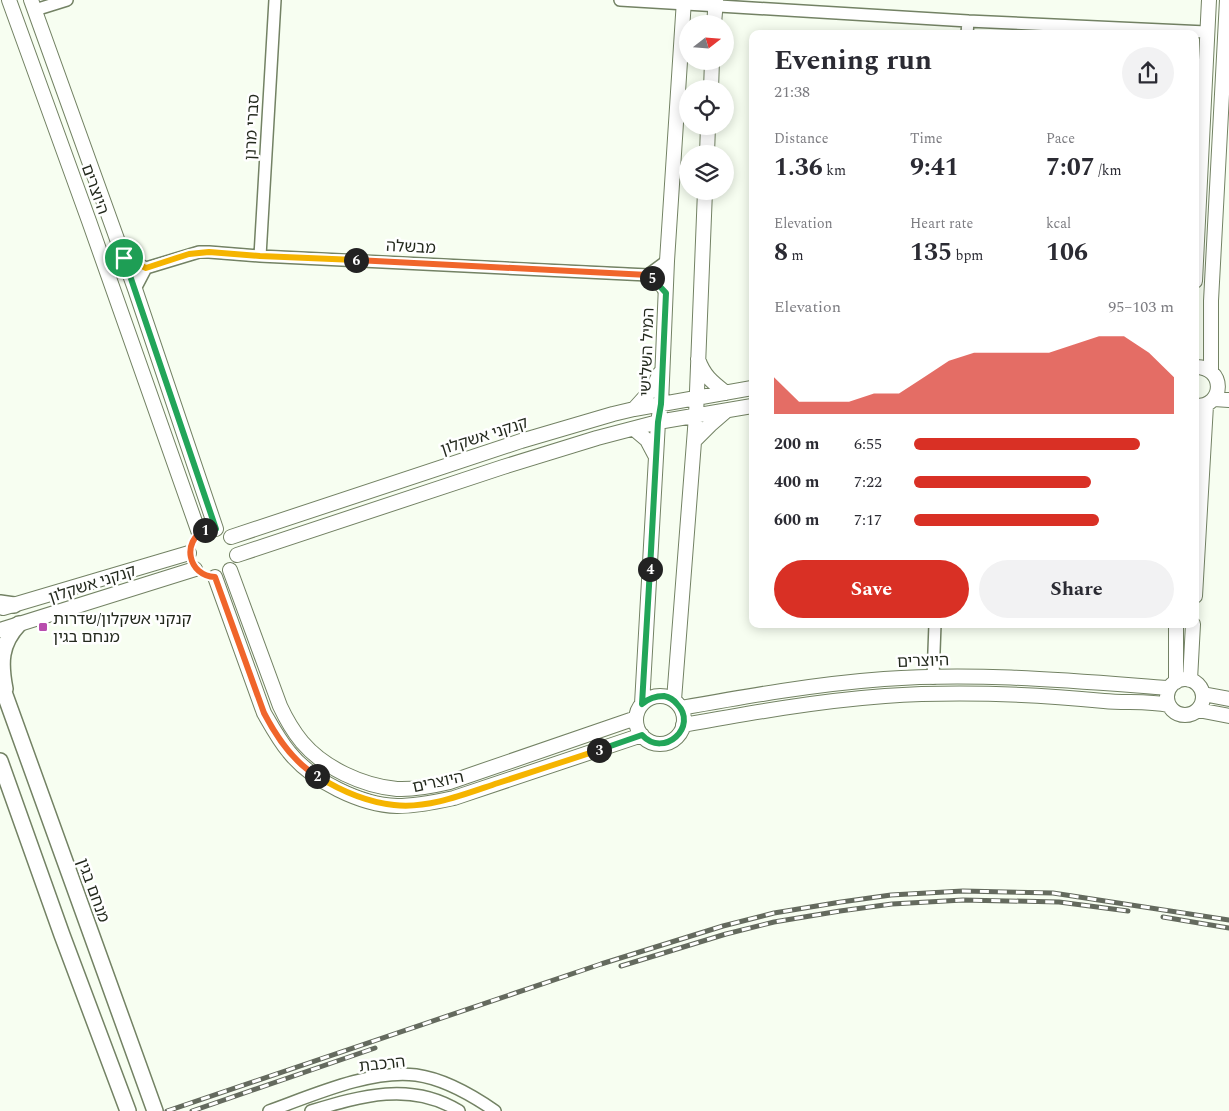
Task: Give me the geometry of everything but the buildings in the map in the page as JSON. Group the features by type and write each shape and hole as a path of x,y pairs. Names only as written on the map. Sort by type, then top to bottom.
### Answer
{"main road":[{"path":"6,698 2,675 4,644 19,624"},
{"name":"מנחם בגין","path":"0,681 155,1111"},
{"path":"0,762 128,1111"}],"street":[{"name":"היוצרים","path":"9,0 200,533"},
{"path":"33,5 67,0"},
{"name":"סברי מרנן","path":"260,256 275,0"},
{"path":"620,0 716,3 968,21 1163,30"},
{"path":"1199,190 1209,0"},
{"path":"1199,519 1205,404 1218,389 1219,376 1211,300 1227,34 1227,0"},
{"name":"המיל השלישי","path":"642,704 658,422 661,404 667,261 684,2"},
{"name":"היוצרים","path":"33,5 136,288 216,529"},
{"path":"967,30 968,21"},
{"path":"1199,32 1206,32"},
{"path":"677,704 696,416 705,200"},
{"name":"מבשלה","path":"146,268 199,252 209,252 648,275"},
{"path":"124,258 146,268 136,288"},
{"path":"666,293 648,275 667,261"},
{"path":"698,359 703,371 712,382 726,393"},
{"path":"1199,367 1219,376"},
{"path":"634,409 653,388 662,368"},
{"name":"קנקני אשקלון","path":"231,537 522,441 634,409 749,389"},
{"path":"1205,404 1229,400"},
{"path":"237,554 597,438 658,422 749,406"},
{"path":"694,440 728,410"},
{"path":"634,429 647,440 657,459"},
{"path":"207,529 216,529 227,533 231,537 236,545 237,554 230,570 223,575 215,577 202,574 195,569 189,553 194,538 207,529"},
{"name":"קנקני אשקלון","path":"5,606 189,553"},
{"name":"קנקני אשקלון","path":"0,630 195,569"},
{"name":"היוצרים","path":"230,570 280,706 289,724 303,743 321,760 343,773 371,784 397,789 423,788 450,782 636,718"},
{"name":"היוצרים","path":"215,577 262,706 275,733 290,754 311,773 336,788 366,800 396,806 425,804 454,798 642,735"},
{"path":"933,678 936,628"},
{"path":"1172,685 1180,679 1190,680 1200,686 1203,694 1202,706 1191,715 1184,716 1176,714 1169,705 1167,696 1172,685 1176,628"},
{"path":"1190,680 1193,628"},
{"name":"היוצרים","path":"677,704 792,688 885,679 966,676 1172,685"},
{"path":"683,724 794,705 886,696 966,694 1054,696 1169,705"},
{"path":"1203,694 1229,699"},
{"path":"655,696 667,696 677,704 684,718 678,736 669,742 661,744 653,743 642,735 636,724 636,718 639,708 647,699 655,696"},
{"path":"1198,710 1229,716"},
{"name":"הרכבת","path":"269,1111 359,1080 389,1075 416,1075 452,1086 480,1100 496,1111"},
{"name":"הרכבת","path":"312,1111 373,1094 404,1093 428,1098 459,1111"}],"railway":[{"path":"167,1111 601,964 723,926 774,913 891,895 963,891 1053,893 1229,920"},
{"path":"621,966 726,934 774,922 892,904 963,900 1059,902 1128,911"},
{"path":"1163,917 1229,928"},
{"path":"192,1111 375,1048"}],"place":[{"name":"קנקני אשקלון/שדרות מנחם בגין","path":"43,627"}],"route":[{"path":"209,252 648,275 655,280 666,293 642,704 647,699 655,696 667,696 674,700 680,706 684,718 682,729 678,736 669,742 661,744 653,743 642,735 454,798 425,804 396,806 366,800 336,788 311,773 290,754 264,713 215,577 202,574 192,564 189,553 190,545 194,538 203,530 216,529 136,288 124,258 146,268 189,254 209,252"}]}
